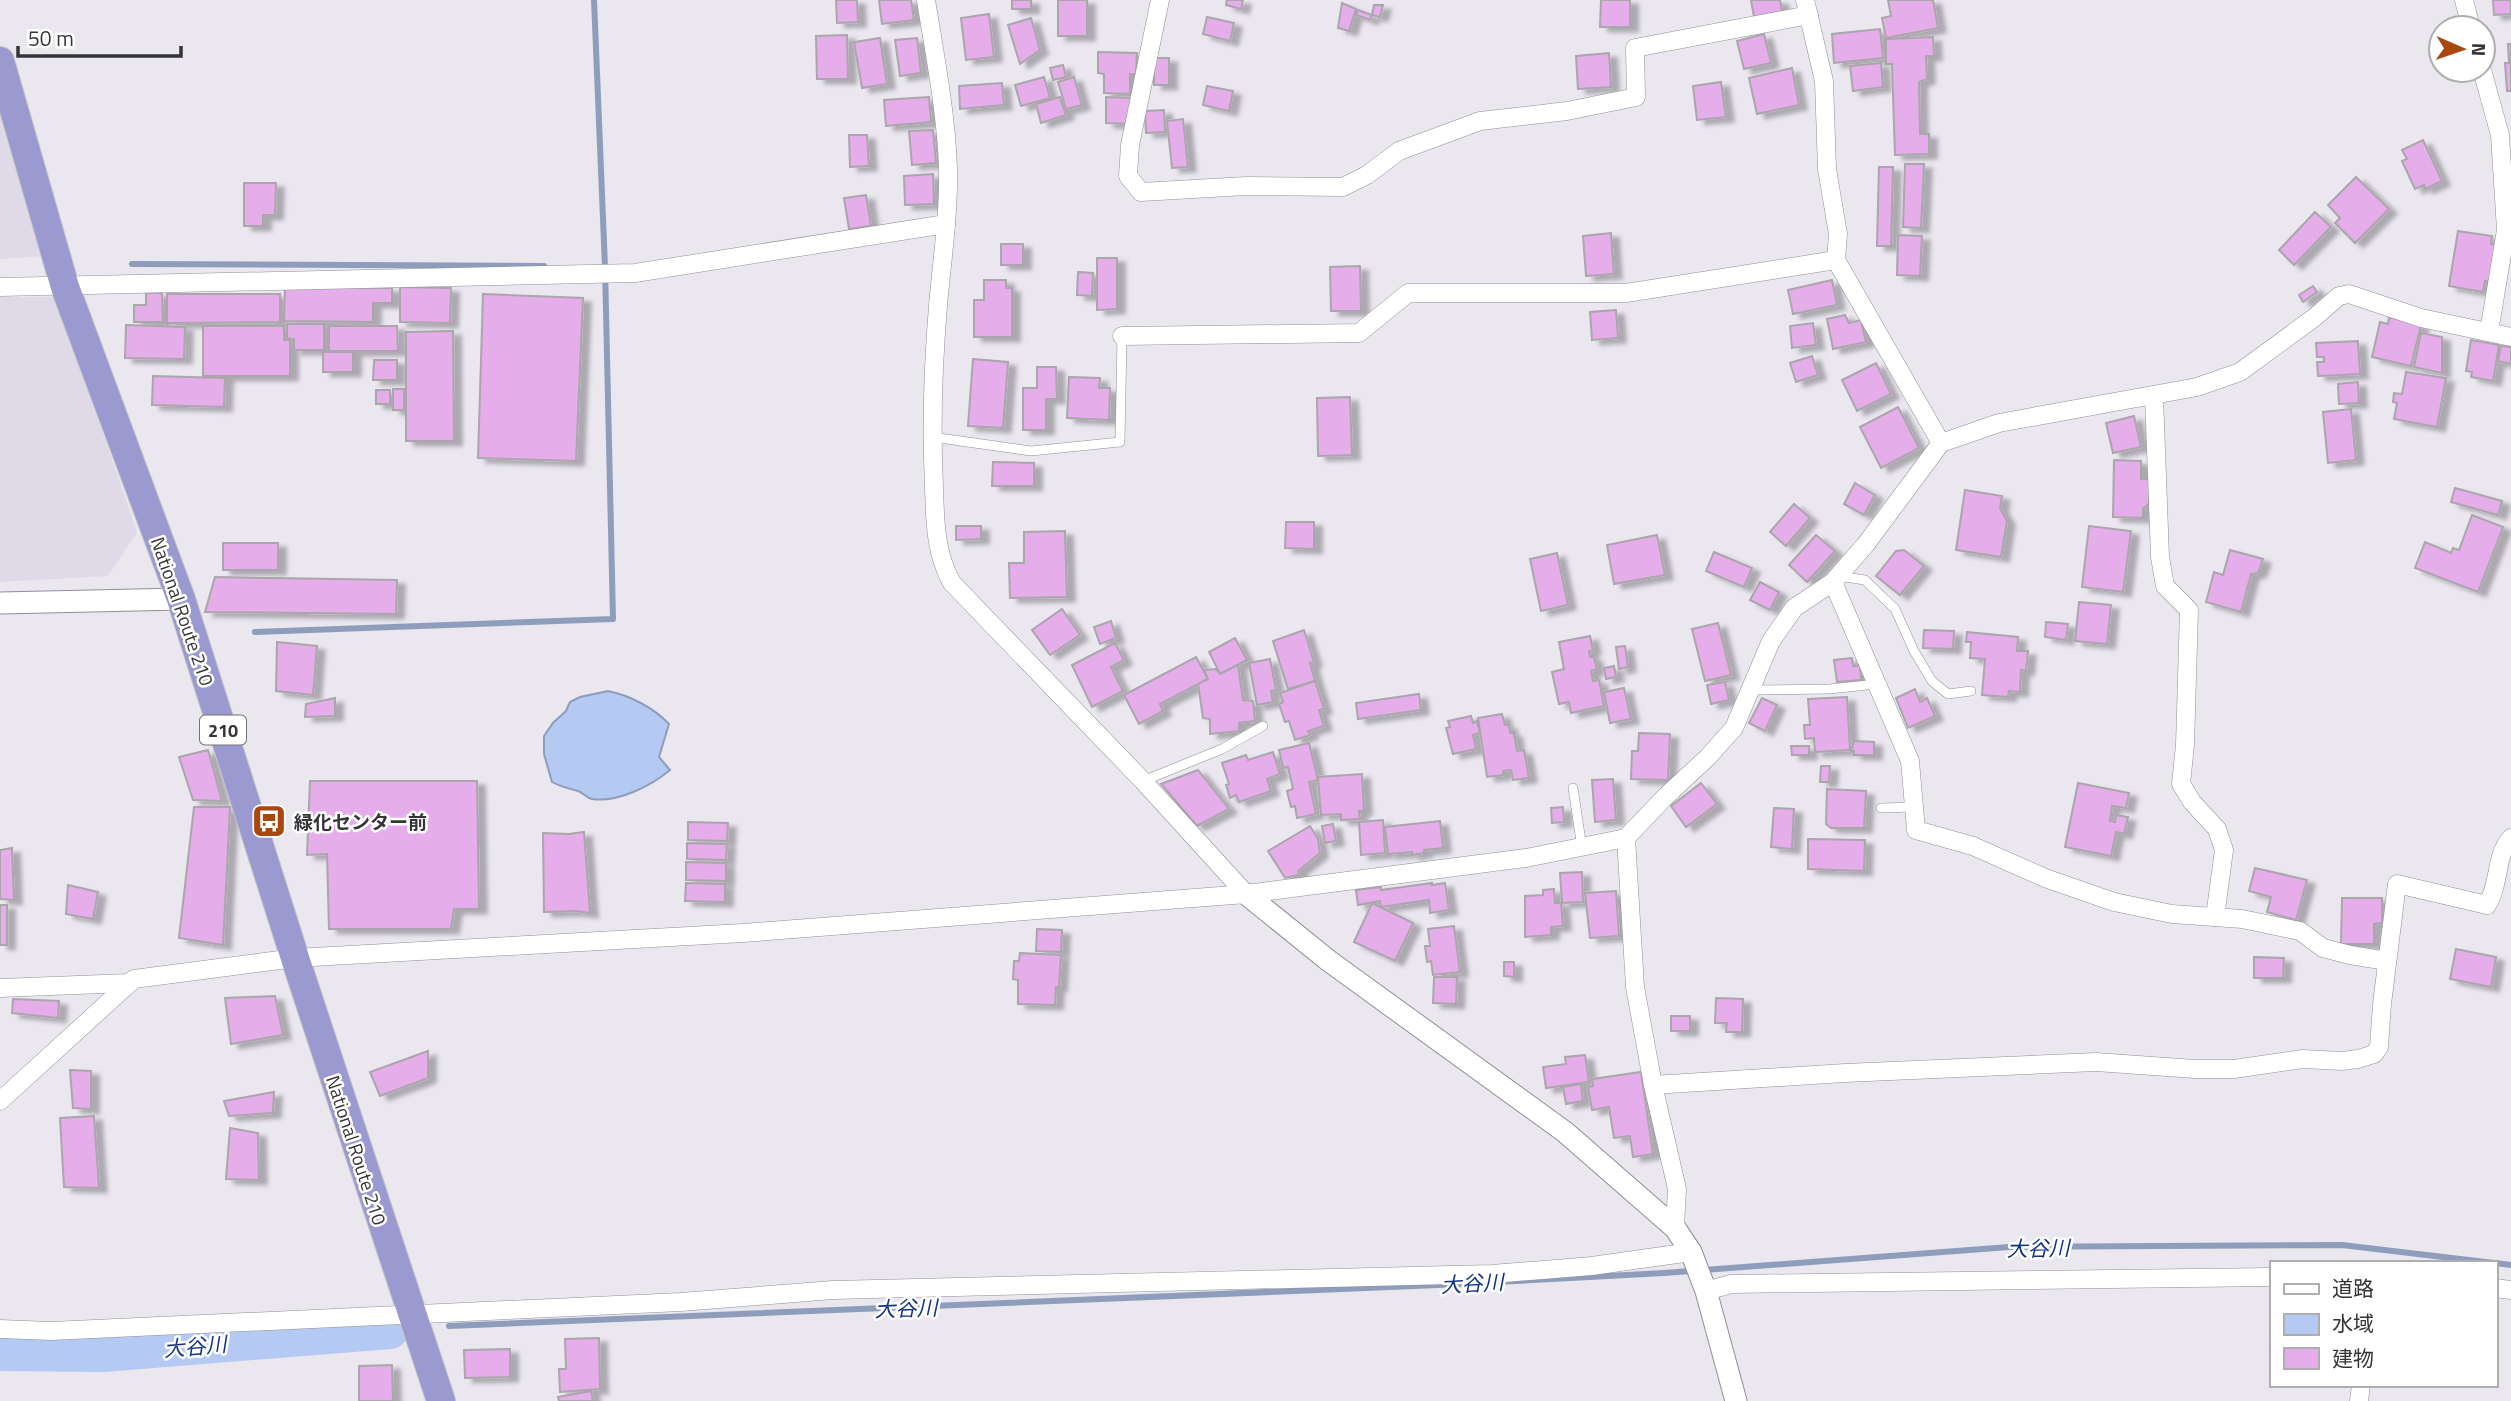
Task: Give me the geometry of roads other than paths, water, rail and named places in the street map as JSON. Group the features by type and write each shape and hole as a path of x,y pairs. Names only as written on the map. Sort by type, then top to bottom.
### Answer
{"highway":[{"name":"National Route 210","path":"0,61 65,287 181,599 295,958 441,1401"}],"street":[{"path":"926,0 944,116 948,169 932,437 936,538 943,566 952,583 1143,781 1246,894 1329,961 1565,1132 1675,1228 1691,1252 1706,1291 1736,1401"},
{"path":"1160,0 1130,145 1128,176 1142,192 1246,186 1343,187 1367,175 1399,151 1480,121 1567,111 1636,97 1635,48 1807,7 1825,81 1827,169 1838,234 1836,260 1941,443"},
{"path":"2486,84 2500,135 2506,230 2489,332"},
{"path":"0,287 635,273 946,224"},
{"path":"1122,336 1359,332 1408,293 1626,293 1836,260"},
{"path":"0,1101 134,979 295,958 743,933 1246,894 1472,865 1582,848 1626,838 1734,728 1771,641 1794,608 1836,579 1866,544 1941,443 1999,423 2197,387 2240,372 2339,296 2350,294 2421,318 2511,337"},
{"path":"2154,396 2160,556 2165,586 2189,610 2185,745 2180,784 2192,802 2217,829 2224,850 2215,917"},
{"path":"1836,579 1910,761 1916,830 1973,846 2045,878 2114,902 2172,914 2242,919 2300,931 2323,948 2387,961"},
{"path":"0,603 181,599"},
{"path":"1626,838 1635,987 1653,1085 1677,1189 1675,1228"},
{"path":"1653,1085 2096,1062 2221,1069 2303,1059 2358,1059 2374,1054 2379,1048 2397,884 2487,905 2494,894 2504,845 2511,838"},
{"path":"0,988 129,983"},
{"path":"0,1329 51,1331 411,1315 681,1302 833,1290 1492,1273 1592,1266 1691,1252"},
{"path":"1706,1291 1731,1284 2270,1277"}],"lane":[{"path":"932,437 1031,451 1120,442 1122,336"},
{"path":"1836,579 1865,580 1895,609 1914,651 1932,681 1948,694 1971,691"},
{"path":"1750,690 1829,689 1879,684"},
{"path":"1143,781 1222,749 1263,726"},
{"path":"1573,788 1582,848"},
{"path":"1881,807 1914,807"}],"water":[{"path":"608,691 641,703 669,724 659,757 670,770 653,782 623,796 592,799 552,782 544,754 544,736 566,711 570,702"}],"waterway":[{"path":"255,632 613,619 605,267 594,0"},
{"path":"132,264 544,266"},
{"name":"大谷川","path":"1497,1282 1664,1273 2009,1247 2342,1245 2477,1261"},
{"name":"大谷川","path":"2497,1263 2511,1265"},
{"name":"大谷川","path":"449,1326 1486,1283"},
{"name":"大谷川","path":"0,1352 103,1353 390,1330"}],"place":[{"name":"緑化センター前","path":"269,821"}]}
